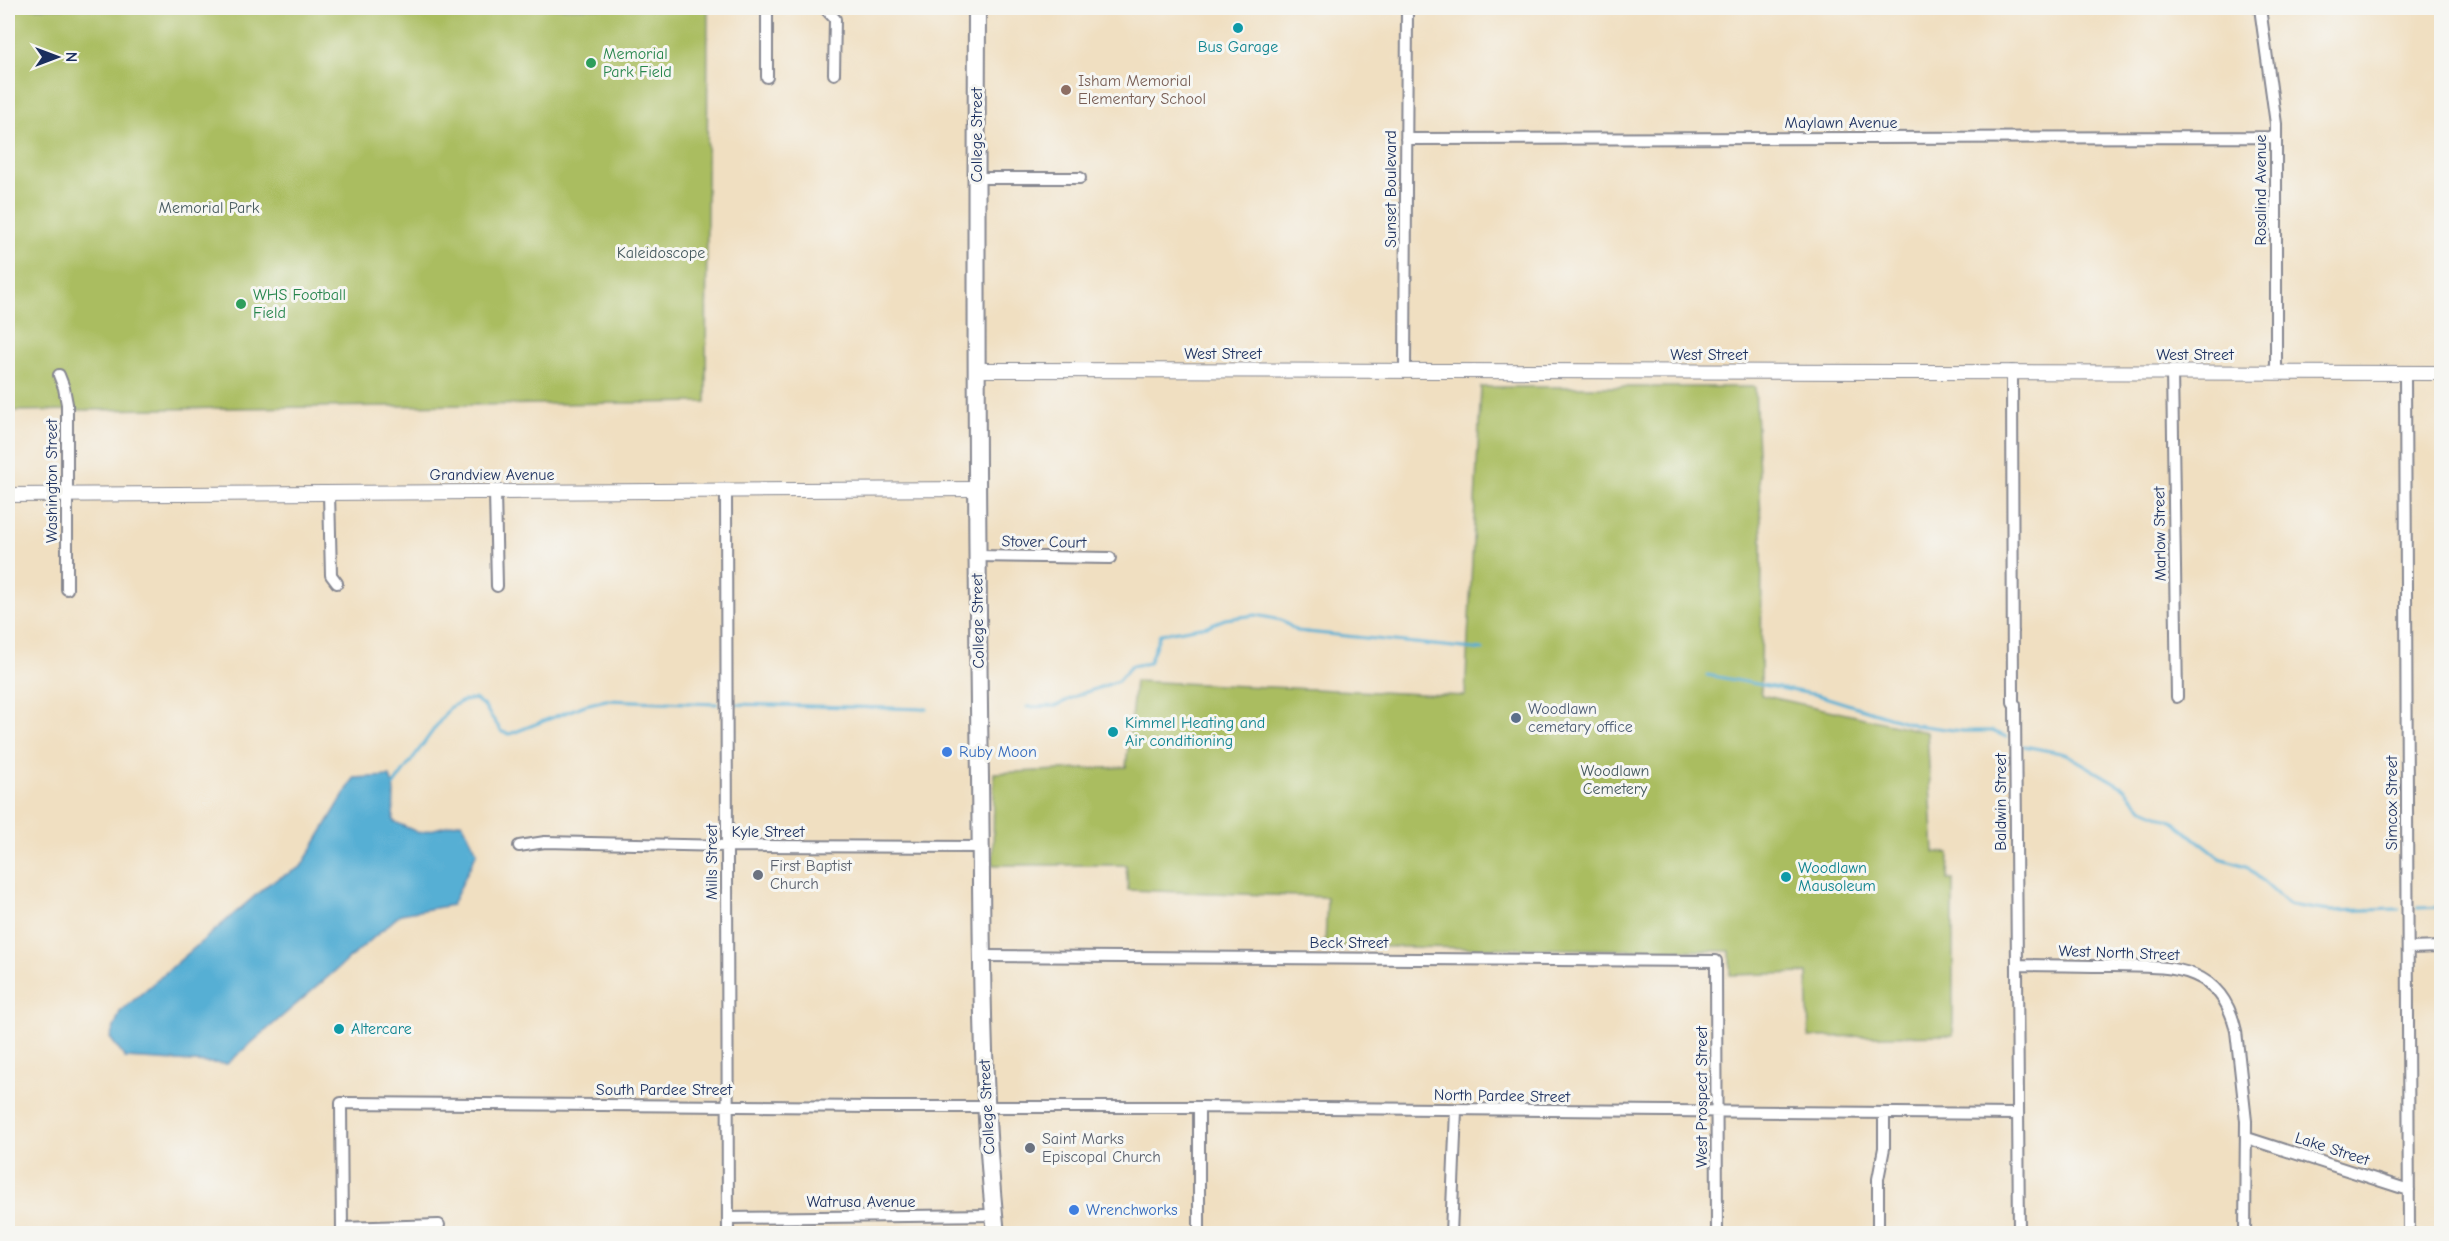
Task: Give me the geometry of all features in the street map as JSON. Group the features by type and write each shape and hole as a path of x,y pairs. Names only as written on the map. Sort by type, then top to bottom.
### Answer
{"main road":[{"name":"College Street","path":"977,8 976,489 981,956 986,1106 996,1233"}],"street":[{"path":"767,8 767,76"},
{"path":"825,8 835,19 834,74"},
{"name":"Sunset Boulevard","path":"1405,371 1407,8"},
{"name":"Rosalind Avenue","path":"2260,8 2276,124 2276,373"},
{"name":"Maylawn Avenue","path":"1406,139 2276,137"},
{"path":"977,178 1080,178"},
{"name":"West Street","path":"977,370 2442,373"},
{"name":"Baldwin Street","path":"2012,372 2019,1233"},
{"name":"Marlow Street","path":"2172,372 2177,697"},
{"name":"Simcox Street","path":"2405,373 2409,1233"},
{"name":"Washington Street","path":"59,375 67,404 67,589"},
{"name":"Grandview Avenue","path":"8,495 976,489"},
{"name":"Mills Street","path":"726,490 728,1233"},
{"path":"495,492 497,586"},
{"path":"329,493 331,575 337,583"},
{"name":"Stover Court","path":"977,556 1110,558"},
{"name":"Kyle Street","path":"519,846 545,842 727,846 981,847"},
{"path":"2408,948 2442,947"},
{"name":"Beck Street","path":"981,956 1716,961"},
{"name":"West Prospect Street","path":"1716,961 1717,1233"},
{"name":"West North Street","path":"2017,965 2169,967 2183,970 2209,983 2223,998 2233,1017 2247,1138 2245,1233"},
{"name":"South Pardee Street","path":"342,1230 341,1103 986,1106"},
{"name":"North Pardee Street","path":"986,1106 2018,1114"},
{"path":"1199,1107 1199,1233"},
{"path":"1451,1233 1456,1110"},
{"path":"1878,1233 1878,1179 1884,1148 1884,1113"},
{"name":"Lake Street","path":"2247,1138 2409,1190"},
{"name":"Watrusa Avenue","path":"728,1218 994,1215"},
{"path":"342,1230 439,1226"}],"green space":[{"name":"Memorial Park","path":"8,8 708,8 706,402 8,411"},
{"name":"Woodlawn Cemetery","path":"1481,387 1755,387 1762,539 1761,695 1927,732 1934,852 1949,853 1948,880 1953,880 1953,1035 1809,1037 1807,973 1730,975 1730,951 1325,946 1327,897 1128,890 1126,865 993,865 994,773 1126,767 1135,681 1465,696"}],"water":[{"path":"390,776 394,790 393,821 419,833 462,822 477,852 452,905 401,914 227,1064 125,1058 110,1038 120,1012 270,883 301,867 354,778"}],"waterway":[{"path":"1027,707 1056,706 1078,695 1118,681 1131,666 1149,663 1160,634 1207,626 1225,619 1256,615 1281,620 1297,631 1483,650"},
{"path":"1707,675 1818,695 1915,725 1962,731 1992,731 2007,737"},
{"path":"393,786 450,707 463,701 475,699 484,706 502,732 510,734 585,705 606,700 717,704"},
{"path":"736,704 927,709"},
{"path":"2024,746 2066,754 2124,788 2142,808 2174,822 2220,858 2246,866 2289,905 2330,911 2399,909"},
{"path":"2417,908 2442,907"}],"place":[{"name":"Bus Garage","path":"1238,28"},
{"name":"Memorial Park Field","path":"591,63"},
{"name":"Isham Memorial Elementary School","path":"1066,90"},
{"name":"WHS Football Field","path":"241,304"},
{"name":"Woodlawn cemetary office","path":"1516,718"},
{"name":"Kimmel Heating and Air conditioning","path":"1113,732"},
{"name":"Ruby Moon","path":"947,752"},
{"name":"First Baptist Church","path":"758,875"},
{"name":"Woodlawn Mausoleum","path":"1786,877"},
{"name":"Altercare","path":"339,1029"},
{"name":"Saint Marks Episcopal Church","path":"1030,1148"},
{"name":"Wrenchworks","path":"1074,1210"}],"park label":[{"name":"Kaleidoscope","path":"661,253"}]}
